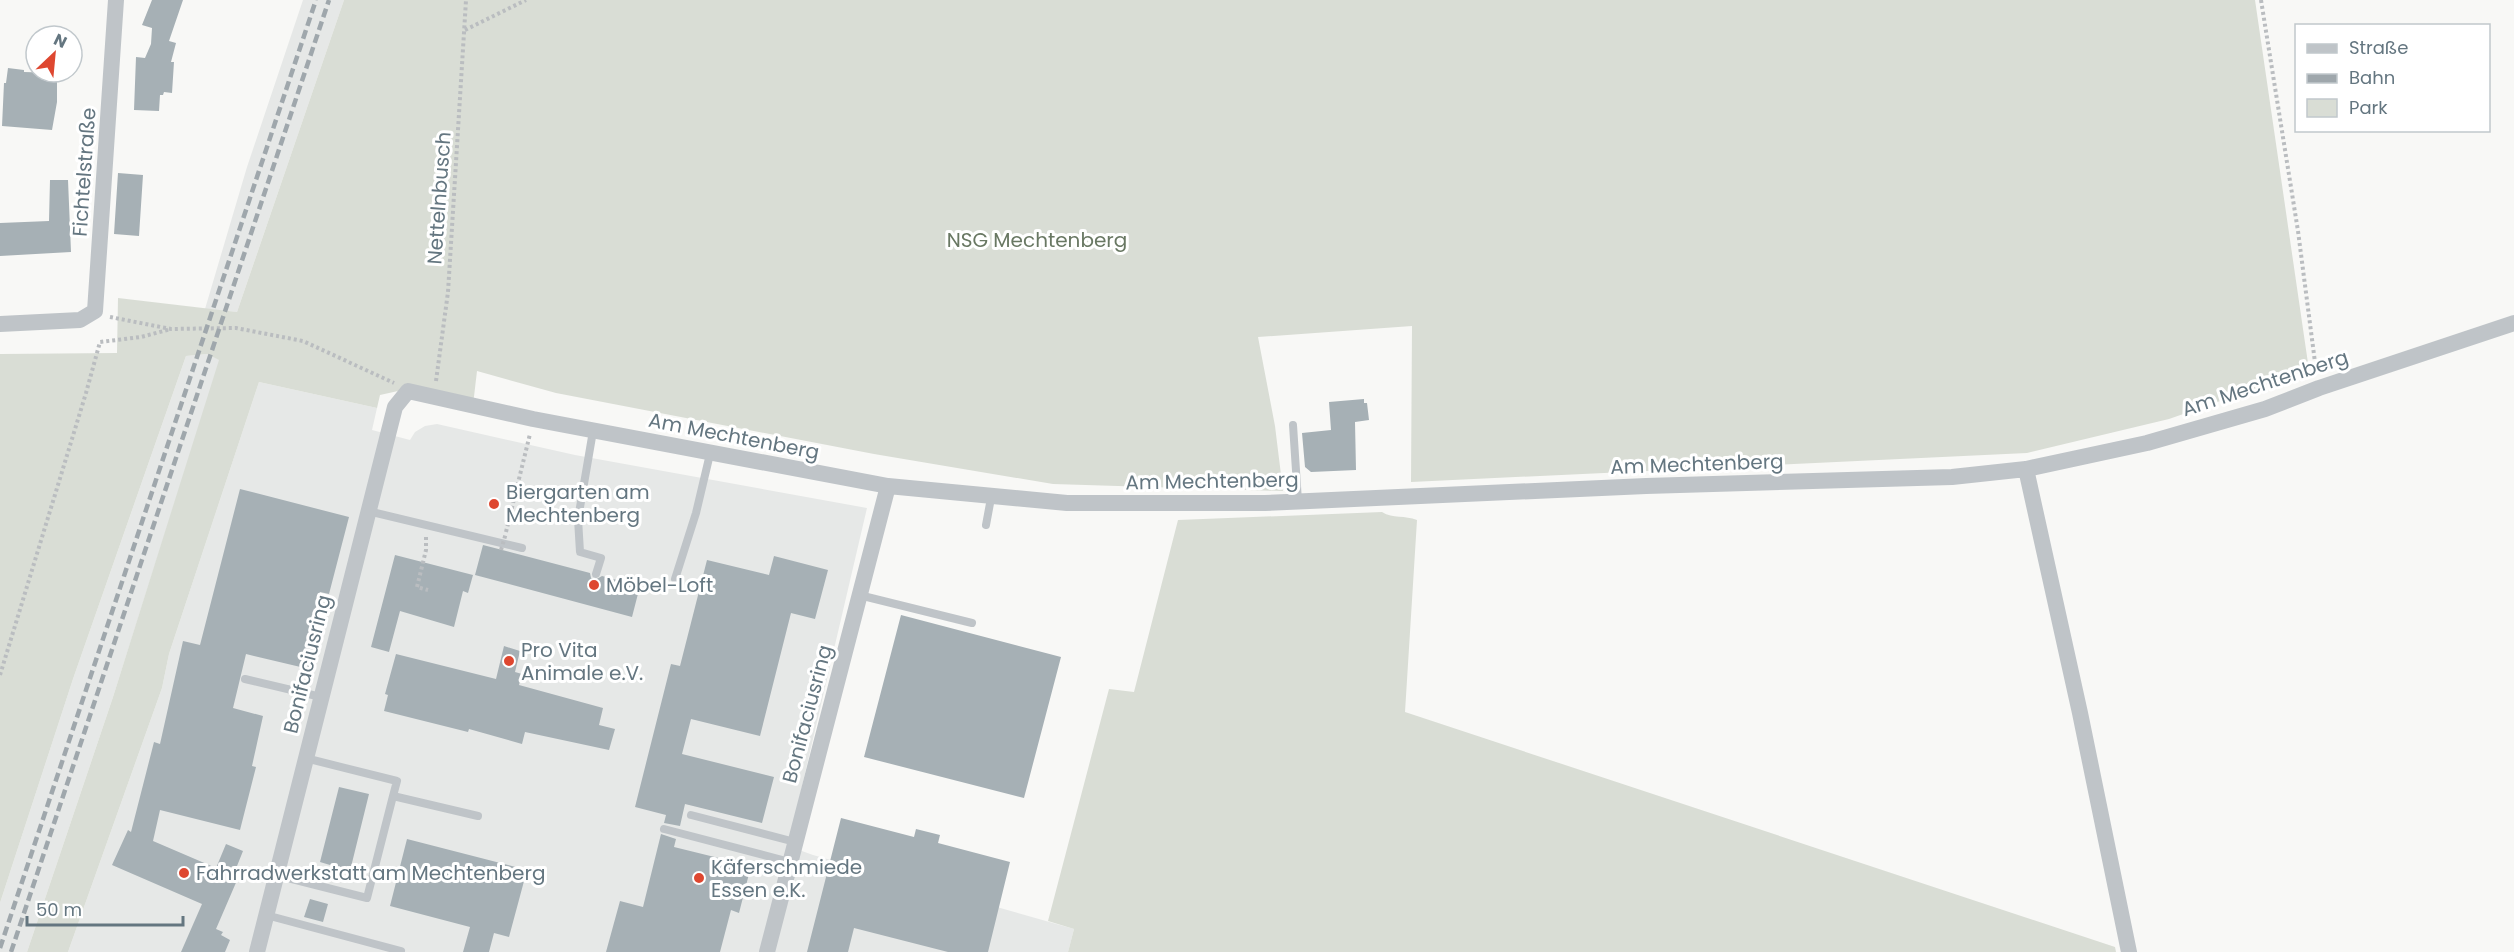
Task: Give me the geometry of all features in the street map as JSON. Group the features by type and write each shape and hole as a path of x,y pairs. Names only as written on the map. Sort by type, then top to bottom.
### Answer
{"street":[{"name":"Fichtelstraße","path":"94,311 116,0"},
{"path":"115,29 127,0"},
{"path":"0,324 80,320 94,311"},
{"name":"Am Mechtenberg","path":"408,391 593,431 888,486 991,498 1067,503 1298,501 1646,486 1952,477 2026,469 2146,443 2265,409 2319,388 2514,323"},
{"name":"Bonifaciusring","path":"256,952 395,407 408,391"},
{"path":"2026,469 2080,713 2129,952"},
{"name":"Bonifaciusring","path":"767,952 888,486"}],"lane":[{"path":"1293,425 1298,501"},
{"path":"593,431 578,519 580,552 601,558 596,574"},
{"path":"675,579 696,513 710,454"},
{"path":"986,525 991,498"},
{"path":"368,511 522,548"},
{"path":"860,596 972,623"},
{"path":"245,679 321,697"},
{"path":"276,875 367,898 397,781 305,758"},
{"path":"393,796 478,816"},
{"path":"691,815 795,842"},
{"path":"664,829 790,862"},
{"path":"266,915 401,951"}],"path":[{"name":"Nettelnbusch","path":"432,396 439,370 448,292 466,0"},
{"path":"465,31 526,0"},
{"path":"2261,0 2282,118 2319,388"},
{"path":"94,311 112,318 171,329 236,328 303,341 408,391"},
{"path":"0,675 100,342 141,337 171,329"},
{"path":"501,550 527,446"},
{"path":"427,525 426,550 417,587 428,590"}],"shaded area":[{"path":"303,0 344,0 237,312 205,309 247,167"},
{"path":"207,354 220,360 113,697 27,952 0,952 0,903 73,679 186,356"},
{"path":"259,382 377,408 372,430 410,440 415,432 425,426 437,424 575,455 867,508 788,846 1074,929 1068,952 68,952 162,688 169,654"}],"green space":[{"name":"NSG Mechtenberg","path":"344,0 2255,0 2309,370 2169,419 2027,453 1411,482 1412,326 1258,337 1275,426 1283,491 1053,484 874,454 556,393 477,371 473,405 407,389 380,395 377,408 259,382 169,654 162,688 68,952 27,952 113,697 219,360 207,354 186,356 73,679 0,903 0,354 117,353 118,298 237,312"},
{"path":"1382,512 1390,516 1417,520 1405,712 2115,947 2116,952 1068,952 1074,929 1048,921 1109,689 1134,692 1178,520"}],"building":[{"path":"152,0 183,0 169,41 176,43 171,62 174,62 172,93 164,92 160,95 159,111 134,110 136,57 145,58 151,44 152,28 142,25"},
{"path":"8,68 24,70 24,84 57,84 57,102 52,130 2,126 4,83 6,83"},
{"path":"118,173 143,175 139,236 114,234"},
{"path":"50,180 68,180 71,252 0,256 0,223 49,221"},
{"path":"1364,399 1364,403 1367,403 1369,420 1355,422 1356,470 1311,472 1305,467 1302,433 1331,430 1329,402"},
{"path":"240,489 349,517 329,594 320,592 306,647 314,649 309,669 246,654 233,708 263,716 252,766 256,767 240,830 160,810 153,841 216,868 226,844 243,851 233,876 238,878 216,929 223,932 221,935 230,940 225,952 181,952 202,904 112,865 128,830 131,832 154,742 160,744 183,641 200,645"},
{"path":"483,545 590,573 591,578 595,580 602,576 640,586 632,617 475,575"},
{"path":"395,555 473,575 468,593 463,591 454,627 400,611 389,652 371,647"},
{"path":"774,556 828,570 815,619 791,613 760,736 691,719 682,754 774,777 762,823 685,804 680,826 664,823 666,815 635,807 671,664 680,666 707,560 769,575"},
{"path":"901,615 1061,657 1024,798 864,757"},
{"path":"504,646 520,651 515,672 522,674 519,685 603,708 599,725 615,729 609,750 525,732 522,744 469,729 468,732 384,711 388,695 385,694 396,654 496,679"},
{"path":"339,787 369,794 350,871 320,862"},
{"path":"841,818 914,837 916,829 940,835 938,843 1010,862 988,952 948,952 854,928 848,952 807,952"},
{"path":"661,834 676,839 674,847 751,866 739,913 731,910 720,952 606,952 620,901 643,907"},
{"path":"407,839 527,870 509,937 494,933 489,952 463,952 470,927 390,906"},
{"path":"310,899 328,904 323,922 304,917"}],"railway":[{"path":"0,948 316,0"},
{"path":"11,952 329,0"}],"place":[{"name":"Biergarten am Mechtenberg","path":"494,504"},
{"name":"Möbel-Loft","path":"594,585"},
{"name":"Pro Vita Animale e.V.","path":"509,661"},
{"name":"Fahrradwerkstatt am Mechtenberg","path":"184,873"},
{"name":"Käferschmiede Essen e.K.","path":"699,878"}]}
